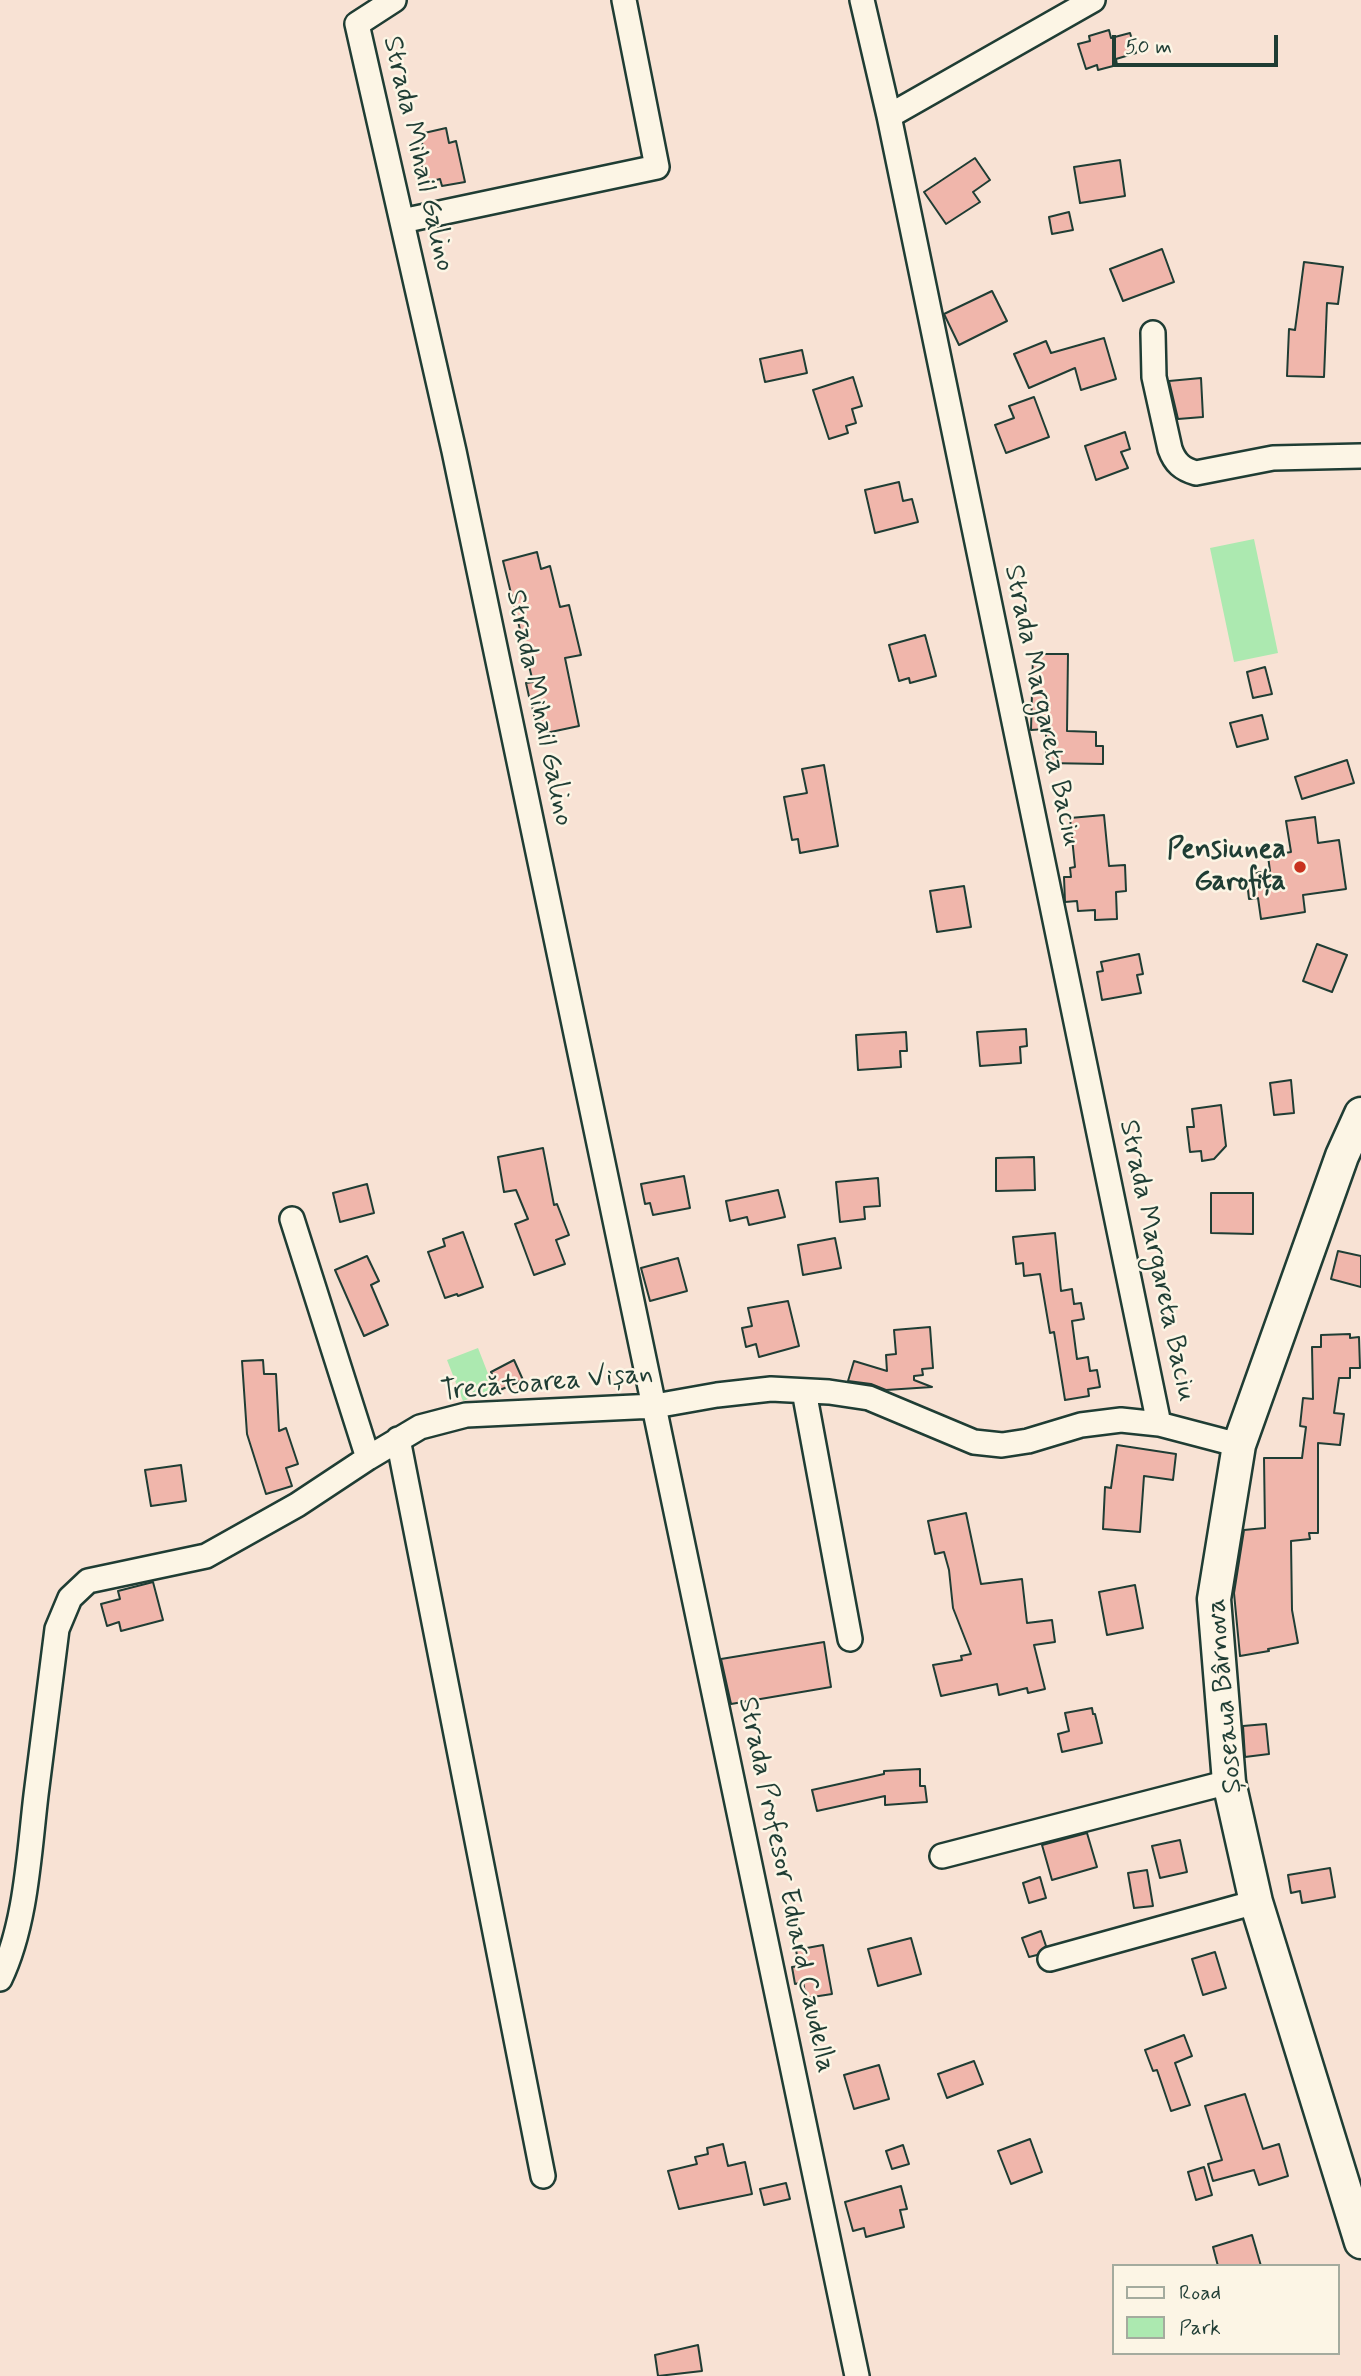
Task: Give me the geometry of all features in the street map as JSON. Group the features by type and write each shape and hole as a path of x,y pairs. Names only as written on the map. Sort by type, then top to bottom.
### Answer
{"main road":[{"name":"Șoseaua Bârnova","path":"1361,1114 1342,1156 1238,1445 1214,1599 1229,1782 1256,1902 1361,2242"}],"street":[{"name":"Strada Mihail Galino","path":"394,0 357,24 454,452 655,1406"},
{"path":"402,221 657,167 624,0"},
{"name":"Strada Margareta Baciu","path":"862,0 890,116 1159,1424"},
{"path":"890,116 1093,0"},
{"path":"1153,333 1154,377 1170,449 1173,460 1184,470 1195,473 1273,458 1361,456"},
{"path":"292,1219 368,1458"},
{"name":"Trecătoarea Vișan","path":"0,1979 10,1953 29,1864 57,1629 70,1598 88,1581 206,1556 297,1505 420,1427 466,1415 655,1406 771,1389 829,1392 869,1398 974,1442 1002,1445 1028,1441 1081,1426 1121,1420 1159,1424 1238,1445"},
{"path":"804,1391 850,1639"},
{"name":"Strada Profesor Eduard Caudella","path":"655,1406 857,2376"},
{"path":"398,1439 543,2176"},
{"path":"942,1856 1229,1782"},
{"path":"1050,1959 1256,1902"}],"green space":[{"path":"1254,539 1278,653 1234,662 1210,548"},
{"path":"478,1348 494,1389 463,1401 447,1360"}],"building":[{"path":"1109,30 1111,38 1130,33 1136,53 1116,59 1117,65 1098,70 1097,65 1086,69 1078,44 1090,41 1089,36"},
{"path":"446,128 449,143 456,141 465,182 442,186 440,179 425,183 420,157 425,156 420,134"},
{"path":"975,158 990,180 973,192 980,202 946,224 924,192"},
{"path":"1120,160 1125,196 1080,203 1074,167"},
{"path":"1069,212 1073,230 1052,234 1049,217"},
{"path":"1162,249 1174,282 1123,301 1110,269"},
{"path":"1304,262 1343,267 1338,304 1327,303 1324,377 1287,376 1289,329 1295,330"},
{"path":"992,291 1007,321 959,345 944,314"},
{"path":"1104,338 1116,379 1081,390 1075,368 1029,388 1014,354 1046,341 1051,353"},
{"path":"802,350 807,373 765,382 760,359"},
{"path":"853,377 862,406 852,409 856,423 846,426 848,433 829,439 813,390"},
{"path":"1201,378 1203,417 1178,419 1169,381"},
{"path":"1034,397 1049,437 1006,453 995,425 1014,418 1009,406"},
{"path":"1125,432 1130,449 1121,452 1128,468 1096,480 1085,446"},
{"path":"899,482 903,501 912,499 918,522 875,533 865,490"},
{"path":"537,552 541,569 550,566 560,607 569,605 581,655 565,658 579,726 546,733 545,728 537,729 530,701 526,683 533,682 503,561"},
{"path":"925,635 936,676 910,683 909,678 899,681 889,645"},
{"path":"1033,654 1068,654 1067,731 1096,732 1096,746 1103,746 1103,764 1046,763 1046,729 1031,730"},
{"path":"1265,667 1272,694 1253,698 1247,672"},
{"path":"1262,715 1268,739 1237,747 1230,723"},
{"path":"1347,760 1354,783 1302,799 1295,777"},
{"path":"824,765 838,846 800,853 798,839 792,840 784,797 807,793 802,769"},
{"path":"1104,815 1109,866 1125,865 1126,891 1116,892 1117,919 1095,920 1095,910 1078,911 1077,901 1065,902 1064,877 1071,877 1070,868 1075,867 1070,818"},
{"path":"1315,817 1318,843 1339,840 1346,889 1303,895 1305,912 1261,919 1258,898 1249,899 1247,882 1254,881 1253,873 1270,871 1268,856 1291,852 1286,821"},
{"path":"964,886 971,927 937,932 930,891"},
{"path":"1317,944 1347,955 1332,992 1303,981"},
{"path":"1139,954 1143,974 1137,975 1141,993 1102,1000 1097,972 1103,971 1101,962"},
{"path":"1026,1029 1027,1046 1020,1047 1021,1063 980,1066 977,1032"},
{"path":"906,1032 907,1051 900,1051 901,1067 858,1070 856,1035"},
{"path":"1291,1080 1294,1113 1274,1115 1270,1083"},
{"path":"1221,1105 1226,1146 1214,1159 1202,1161 1201,1151 1190,1152 1187,1127 1194,1127 1192,1109"},
{"path":"543,1148 554,1205 557,1204 569,1235 556,1240 565,1264 534,1275 515,1224 528,1219 516,1190 504,1192 498,1157"},
{"path":"1034,1157 1035,1190 996,1191 996,1158"},
{"path":"684,1176 690,1208 653,1215 650,1203 645,1204 641,1184"},
{"path":"878,1178 880,1206 864,1207 865,1219 840,1222 836,1182"},
{"path":"367,1184 374,1213 340,1222 333,1193"},
{"path":"778,1190 785,1217 749,1225 747,1217 730,1221 726,1201"},
{"path":"1211,1193 1253,1193 1253,1234 1211,1233"},
{"path":"463,1232 483,1287 445,1298 428,1252 445,1246 443,1239"},
{"path":"1055,1233 1061,1291 1072,1289 1074,1304 1081,1303 1084,1319 1072,1321 1077,1359 1088,1357 1090,1371 1097,1370 1100,1387 1088,1389 1089,1396 1065,1400 1054,1332 1050,1333 1040,1274 1024,1276 1023,1263 1016,1264 1013,1237"},
{"path":"835,1238 841,1268 803,1275 798,1245"},
{"path":"1338,1251 1361,1256 1361,1287 1331,1279"},
{"path":"367,1256 379,1281 371,1285 388,1325 364,1336 335,1270"},
{"path":"678,1258 687,1291 650,1301 641,1268"},
{"path":"788,1301 799,1346 759,1357 756,1344 746,1347 742,1328 752,1326 748,1308"},
{"path":"930,1327 933,1368 922,1369 923,1375 914,1376 914,1380 932,1387 886,1390 871,1384 848,1381 854,1361 887,1371 886,1355 896,1354 894,1330"},
{"path":"1350,1334 1350,1338 1359,1337 1360,1368 1350,1368 1350,1378 1339,1378 1334,1413 1344,1414 1340,1445 1318,1443 1318,1533 1309,1533 1310,1539 1291,1541 1292,1610 1298,1643 1240,1656 1234,1593 1244,1530 1265,1528 1264,1458 1302,1458 1306,1427 1300,1426 1303,1398 1313,1399 1312,1347 1321,1347 1321,1335"},
{"path":"263,1360 264,1374 276,1374 279,1431 286,1428 298,1464 286,1468 292,1486 266,1494 247,1434 242,1361"},
{"path":"514,1360 523,1380 500,1390 491,1372"},
{"path":"1117,1445 1176,1454 1173,1480 1144,1476 1140,1532 1103,1529 1105,1487 1111,1488"},
{"path":"181,1465 186,1501 151,1506 145,1470"},
{"path":"966,1513 981,1584 1022,1579 1027,1623 1052,1620 1055,1642 1034,1645 1045,1689 1028,1693 1027,1688 999,1695 997,1684 941,1696 933,1665 962,1660 961,1656 971,1654 953,1608 944,1552 935,1554 928,1521"},
{"path":"153,1582 163,1620 121,1631 119,1622 107,1626 101,1604 120,1599 118,1591"},
{"path":"1135,1585 1143,1628 1107,1635 1099,1592"},
{"path":"824,1642 831,1687 731,1704 721,1659"},
{"path":"1092,1708 1102,1743 1062,1752 1058,1734 1069,1731 1065,1713"},
{"path":"1266,1724 1269,1754 1245,1757 1243,1726"},
{"path":"920,1769 920,1786 925,1786 927,1802 885,1805 885,1796 817,1811 812,1790 884,1774 884,1771"},
{"path":"1087,1833 1097,1867 1052,1880 1042,1845"},
{"path":"1180,1840 1187,1872 1160,1878 1152,1846"},
{"path":"1330,1868 1335,1897 1302,1903 1300,1891 1291,1893 1288,1875"},
{"path":"1147,1870 1153,1906 1134,1908 1128,1873"},
{"path":"1040,1877 1046,1898 1029,1903 1023,1883"},
{"path":"1041,1931 1046,1946 1037,1955 1029,1957 1022,1938"},
{"path":"911,1938 921,1974 878,1986 868,1949"},
{"path":"823,1945 832,1994 806,1998 803,1982 795,1984 792,1967 799,1966 796,1950"},
{"path":"1215,1952 1226,1988 1203,1995 1192,1959"},
{"path":"1184,2035 1192,2056 1175,2063 1190,2105 1171,2111 1157,2070 1153,2071 1145,2050"},
{"path":"974,2061 983,2084 947,2098 938,2074"},
{"path":"879,2065 889,2099 854,2109 844,2075"},
{"path":"1245,2094 1263,2149 1279,2144 1288,2176 1259,2185 1254,2170 1213,2181 1208,2164 1222,2160 1205,2106"},
{"path":"1030,2139 1042,2172 1011,2184 998,2151"},
{"path":"723,2144 728,2166 745,2162 752,2194 679,2209 668,2171 697,2164 695,2157 708,2154 707,2148"},
{"path":"903,2145 909,2164 892,2169 886,2151"},
{"path":"1204,2167 1212,2195 1196,2200 1188,2172"},
{"path":"786,2183 790,2199 764,2205 760,2189"},
{"path":"901,2186 907,2209 900,2210 904,2227 866,2237 864,2228 853,2231 845,2202"},
{"path":"1252,2235 1260,2264 1217,2264 1213,2247"},
{"path":"698,2345 702,2371 658,2376 655,2355"}],"place":[{"name":"Pensiunea Garofița","path":"1300,867"}]}
